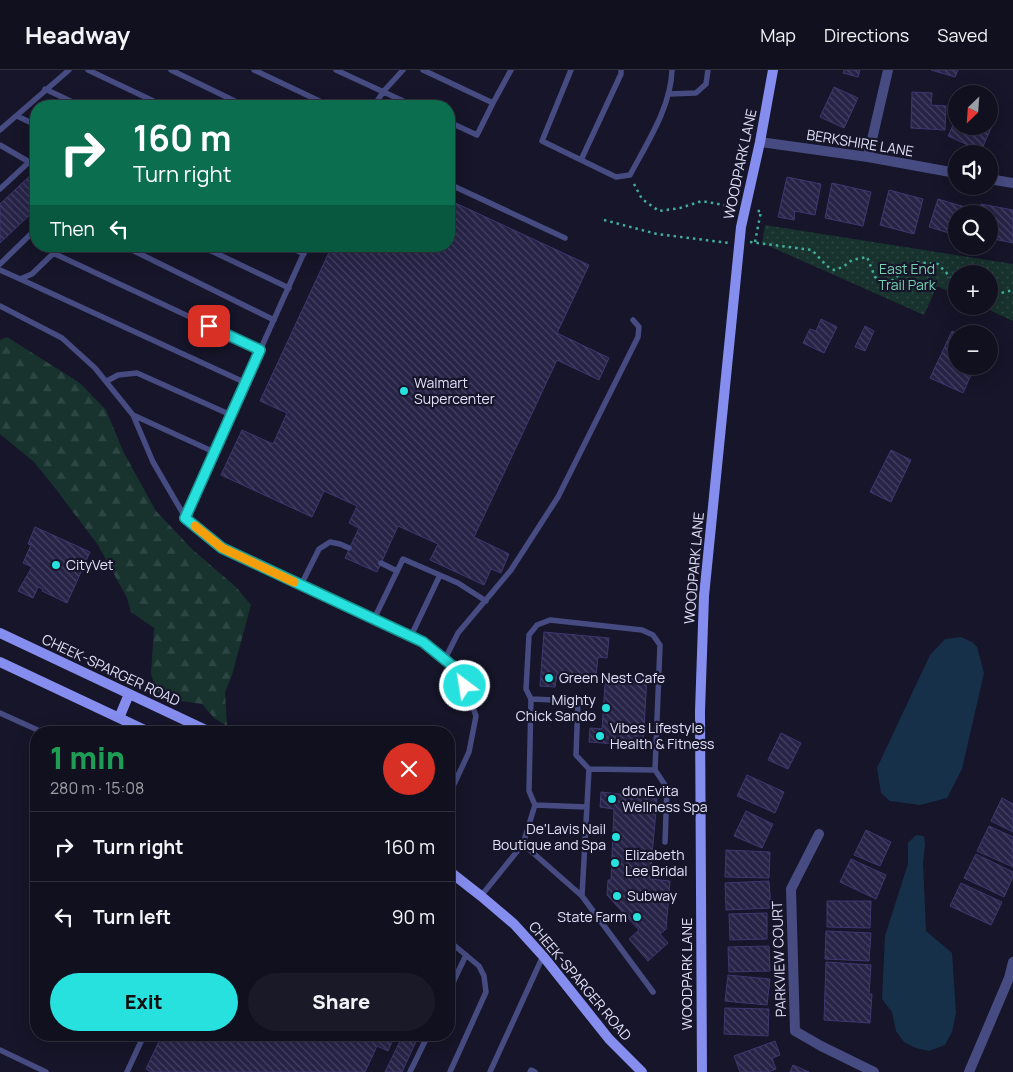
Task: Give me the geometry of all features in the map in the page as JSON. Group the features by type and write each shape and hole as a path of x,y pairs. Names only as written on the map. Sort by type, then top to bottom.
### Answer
{"street":[{"name":"WOODPARK LANE","path":"702,1072 700,711 704,596 740,241 773,70"},
{"path":"868,157 888,70"},
{"name":"BERKSHIRE LANE","path":"760,142 868,157 948,172"},
{"path":"998,180 1013,183"},
{"name":"CHEEK-SPARGER ROAD","path":"0,633 197,726"},
{"path":"1,665 136,726"},
{"path":"119,718 129,694"},
{"name":"PARKVIEW COURT","path":"819,834 791,889 795,1031 874,1072"},
{"name":"CHEEK-SPARGER ROAD","path":"455,876 514,924 543,956 609,1039 642,1072"},
{"path":"969,1072 1009,978 1013,962"}],"lane":[{"path":"34,100 69,70"},
{"path":"88,70 151,100"},
{"path":"170,70 232,100"},
{"path":"254,70 317,100"},
{"path":"336,70 401,100"},
{"path":"378,100 403,70"},
{"path":"423,70 494,103"},
{"path":"455,125 477,135 511,70"},
{"path":"571,70 542,140 616,177 630,175 655,127 672,86 672,70"},
{"path":"581,160 621,74 621,70"},
{"path":"668,94 696,93 706,84 708,70"},
{"path":"45,89 68,100"},
{"path":"0,130 30,103"},
{"path":"17,116 30,122"},
{"path":"0,145 29,162 0,189"},
{"path":"455,187 565,238"},
{"path":"0,264 30,235"},
{"path":"136,252 274,320"},
{"path":"213,252 288,288"},
{"path":"185,518 304,254 300,252"},
{"path":"20,279 32,274 53,254 260,350"},
{"path":"0,270 246,383"},
{"path":"0,306 62,338 107,381 133,415 153,462 185,518 222,548 423,642 460,672 476,716 469,752 455,782"},
{"path":"445,659 458,633 511,570 558,497 638,337 639,327 633,320"},
{"path":"107,381 118,375 138,373 231,415"},
{"path":"133,415 214,452"},
{"path":"301,586 320,549 330,542 349,548"},
{"path":"374,619 403,558 458,583 486,601"},
{"path":"381,563 397,571"},
{"path":"411,636 440,575"},
{"path":"481,896 523,844 534,805 529,791 531,699 526,689 529,635 537,625 550,620 642,630 653,635 660,645 655,770 667,788 665,842"},
{"path":"531,699 578,702 576,755 588,769 582,896"},
{"path":"0,713 30,727"},
{"path":"588,769 655,770"},
{"path":"534,805 587,807"},
{"path":"523,844 582,896 653,992"},
{"path":"450,1072 486,992 484,976 479,966 455,946"},
{"path":"455,979 466,955"},
{"path":"490,1072 543,956"},
{"path":"127,1072 141,1041"},
{"path":"410,1072 425,1041"},
{"path":"0,1050 46,1072"},
{"path":"530,1072 530,1070 535,1072"}],"path":[{"path":"630,175 642,199 659,210 680,208 702,201 761,212 755,242"},
{"path":"604,220 657,234 725,244 740,241 755,242 812,250 827,266 834,270 844,268 852,260 867,256 875,277 882,283 893,280 913,262 938,264 948,275"},
{"path":"998,294 1013,290"}],"green space":[{"name":"East End Trail Park","path":"765,225 1013,264 1013,321 998,314 998,265 948,265 948,291 937,286 924,315 762,243"},
{"path":"7,337 80,383 106,410 124,453 156,511 193,550 236,587 251,605 232,675 225,692 227,726 214,718 202,704 174,700 157,692 151,674 154,628 131,612 127,598 98,545 55,488 34,462 0,434 0,340"}],"water":[{"path":"961,637 972,642 977,647 984,673 962,769 947,798 920,805 890,801 881,793 877,768 930,655 945,639"},
{"path":"916,835 924,836 925,845 923,863 926,931 952,953 956,1013 952,1032 945,1045 929,1051 916,1048 904,1042 896,1031 892,1012 882,999 885,936 908,864 908,843"}],"building":[{"path":"844,70 860,70 858,77 843,73"},
{"path":"931,70 958,70 955,77"},
{"path":"834,87 858,98 844,128 820,117"},
{"path":"912,92 932,93 931,105 946,106 945,130 911,128"},
{"path":"988,135 984,145 968,145 948,136"},
{"path":"30,176 30,215 0,243 0,204"},
{"path":"787,177 821,184 815,215 795,211 794,220 778,217"},
{"path":"832,183 871,192 863,226 825,218"},
{"path":"889,190 923,199 914,234 880,225"},
{"path":"938,199 958,205 948,205 948,233 929,227"},
{"name":"Walmart Supercenter","path":"455,203 589,265 557,333 609,358 599,380 557,360 474,537 509,554 501,573 491,569 484,585 430,560 438,544 398,526 377,572 345,558 359,528 349,523 357,506 324,491 312,517 221,475 242,430 273,444 287,413 260,401 329,252 455,252"},
{"path":"998,207 1013,210 1013,243 998,240"},
{"path":"821,319 837,327 824,353 803,343 810,329 816,331"},
{"path":"865,326 874,331 865,351 855,347"},
{"path":"948,340 948,375 971,375 963,393 930,378"},
{"path":"891,450 911,460 891,502 870,492"},
{"name":"CityVet","path":"35,527 90,552 67,603 42,591 43,589 38,587 33,598 18,591 32,567 23,563 31,545 28,544"},
{"path":"544,632 609,638 607,658 598,657 596,677 557,674 555,687 540,686"},
{"path":"624,675 647,676 643,746 589,742 590,728 602,729 605,684 623,685"},
{"path":"781,733 801,743 788,769 768,760"},
{"path":"747,775 784,792 775,813 737,796"},
{"path":"601,792 657,798 650,879 670,881 666,929 660,934 668,943 648,961 629,939 639,930 607,895 608,880 611,880 614,809 600,807"},
{"path":"1002,798 1013,804 1013,832 991,821"},
{"path":"746,811 773,824 762,848 734,836"},
{"path":"989,826 1013,837 1013,867 977,851"},
{"path":"866,830 891,842 880,866 854,855"},
{"path":"726,850 770,852 769,878 725,877"},
{"path":"976,854 1013,872 1013,877 1004,897 964,878"},
{"path":"851,859 886,875 876,899 840,882"},
{"path":"769,881 771,908 726,910 725,883"},
{"path":"961,883 1002,902 991,925 950,906"},
{"path":"827,901 871,901 870,928 827,927"},
{"path":"767,913 767,939 730,940 729,914"},
{"path":"826,931 871,933 869,961 825,959"},
{"path":"769,946 770,971 729,972 728,947"},
{"path":"826,962 871,965 870,1023 824,1020"},
{"path":"728,975 770,979 767,1005 725,1001"},
{"path":"725,1008 769,1009 768,1036 724,1034"},
{"path":"159,1041 392,1041 388,1051 377,1046 365,1072 151,1072 146,1069"},
{"path":"400,1041 416,1041 402,1072 385,1072"},
{"path":"775,1041 780,1055 772,1058 776,1069 768,1072 740,1072 734,1056"},
{"path":"793,1065 809,1072 790,1072"}],"slow traffic":[{"path":"195,526 222,548 294,582"}],"place":[{"name":"Walmart Supercenter","path":"404,391"},
{"name":"CityVet","path":"56,565"},
{"name":"Green Nest Cafe","path":"549,678"},
{"name":"Mighty Chick Sando","path":"606,708"},
{"name":"Vibes Lifestyle Health & Fitness","path":"600,736"},
{"name":"donEvita Wellness Spa","path":"612,799"},
{"name":"De'Lavis Nail Boutique and Spa","path":"616,837"},
{"name":"Elizabeth Lee Bridal","path":"615,863"},
{"name":"Subway","path":"617,896"},
{"name":"State Farm","path":"637,917"}],"route":[{"path":"209,326 260,350 185,518 222,548 423,642 460,672 465,686"}]}
